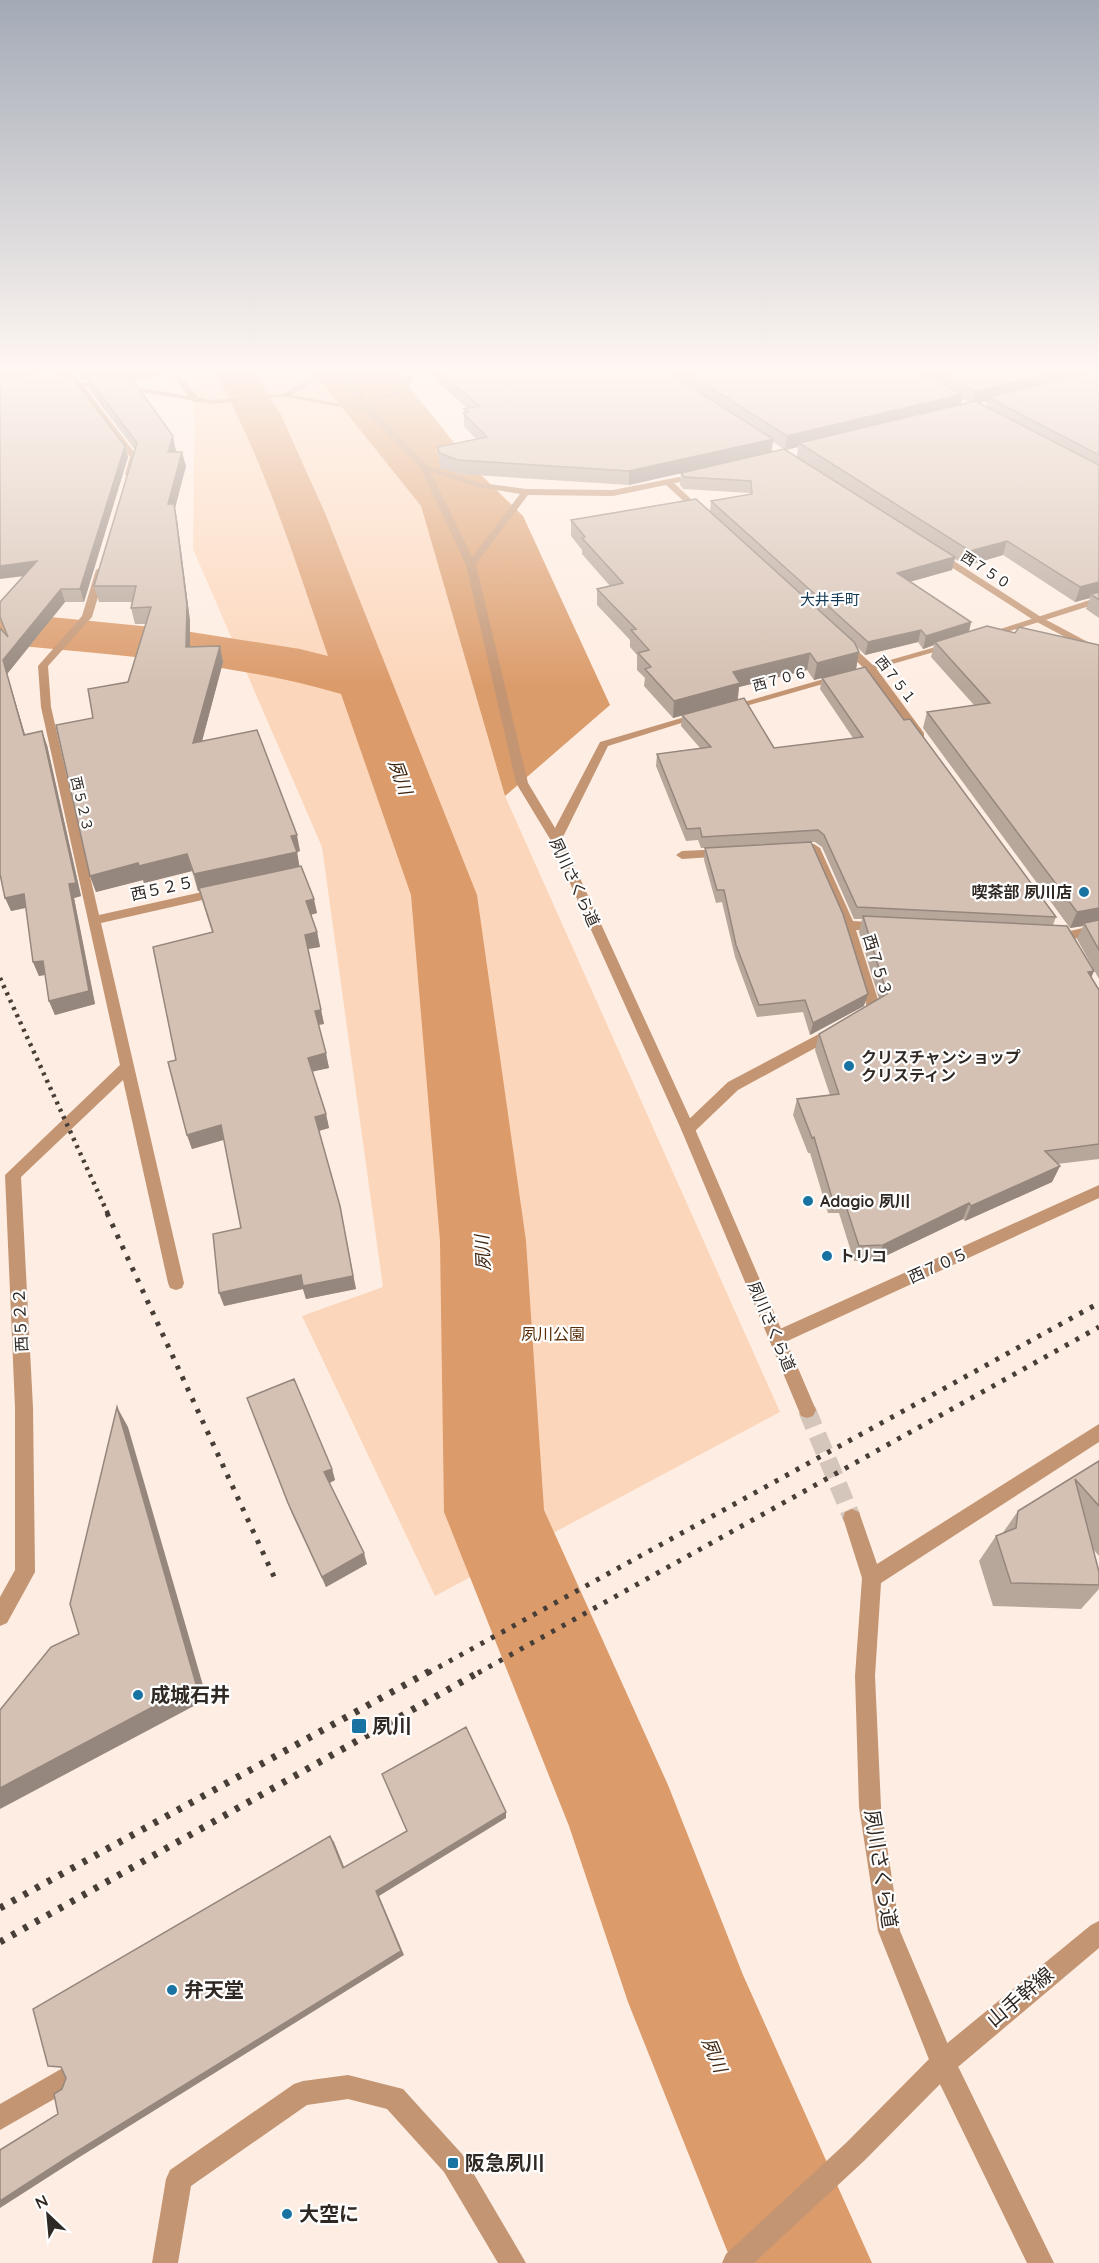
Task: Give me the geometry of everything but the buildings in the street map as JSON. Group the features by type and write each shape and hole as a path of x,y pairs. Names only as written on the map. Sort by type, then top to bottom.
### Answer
{"street":[{"path":"128,480 129,475"},
{"name":"夙川さくら道","path":"428,475 471,564 522,783 556,839 688,1129 807,1410"},
{"path":"449,475 480,485 526,492 613,493 692,477"},
{"path":"669,483 712,522"},
{"path":"471,564 526,492"},
{"name":"西７５０","path":"931,550 1038,619 1099,652"},
{"name":"西５２３","path":"104,560 87,617 78,624 43,666 46,707 176,1283"},
{"name":"西７０６","path":"556,839 604,744 872,670 1099,600"},
{"name":"西７５１","path":"830,631 872,670 927,746"},
{"path":"778,850 814,848 848,925"},
{"path":"682,855 742,852"},
{"name":"西５２５","path":"93,920 229,890"},
{"name":"西７５３","path":"688,1129 733,1086 874,1009 848,925 894,927"},
{"path":"1032,934 1066,936 1099,928"},
{"name":"西５２２","path":"0,1616 25,1572 24,1408 13,1175 127,1067"},
{"name":"西７０５","path":"777,1338 1099,1191"},
{"path":"872,1578 1099,1432"},
{"name":"夙川さくら道","path":"852,1518 872,1578 865,1676 870,1807 889,1931 943,2063 1041,2263"},
{"name":"山手幹線","path":"735,2263 856,2151 943,2063 1099,1933"},
{"path":"0,2118 61,2081"},
{"path":"165,2263 179,2179 303,2092 348,2087 394,2098 453,2163 513,2263"}],"green space":[{"name":"夙川公園","path":"194,475 396,475 421,506 505,796 780,1412 435,1596 302,1316 383,1287 322,847 193,549"}],"shaded area":[{"path":"396,475 481,475 523,516 610,705 505,796 421,506"}],"waterway":[{"name":"夙川","path":"286,475 365,684"},
{"path":"0,628 172,645 300,665 365,684"},
{"name":"夙川","path":"365,684 444,895 483,1241 494,1512 627,1826 691,2002 802,2263"}],"tunnel":[{"path":"807,1410 852,1518"}],"railway":[{"path":"0,978 108,1214"},
{"path":"107,1213 276,1581"},
{"path":"428,1673 1099,1303"},
{"path":"478,1673 1099,1327"},
{"path":"0,1908 430,1671"},
{"path":"0,1942 481,1671"}],"place":[{"name":"喫茶部 夙川店","path":"1084,892"},
{"name":"クリスチャンショップ クリスティン","path":"849,1066"},
{"name":"Adagio 夙川","path":"808,1201"},
{"name":"トリコ","path":"827,1256"},
{"name":"成城石井","path":"138,1695"},
{"name":"夙川","path":"359,1726"},
{"name":"弁天堂","path":"172,1990"},
{"name":"阪急夙川","path":"453,2163"},
{"name":"大空に","path":"287,2214"}],"district":[{"name":"大井手町","path":"830,600"}]}
